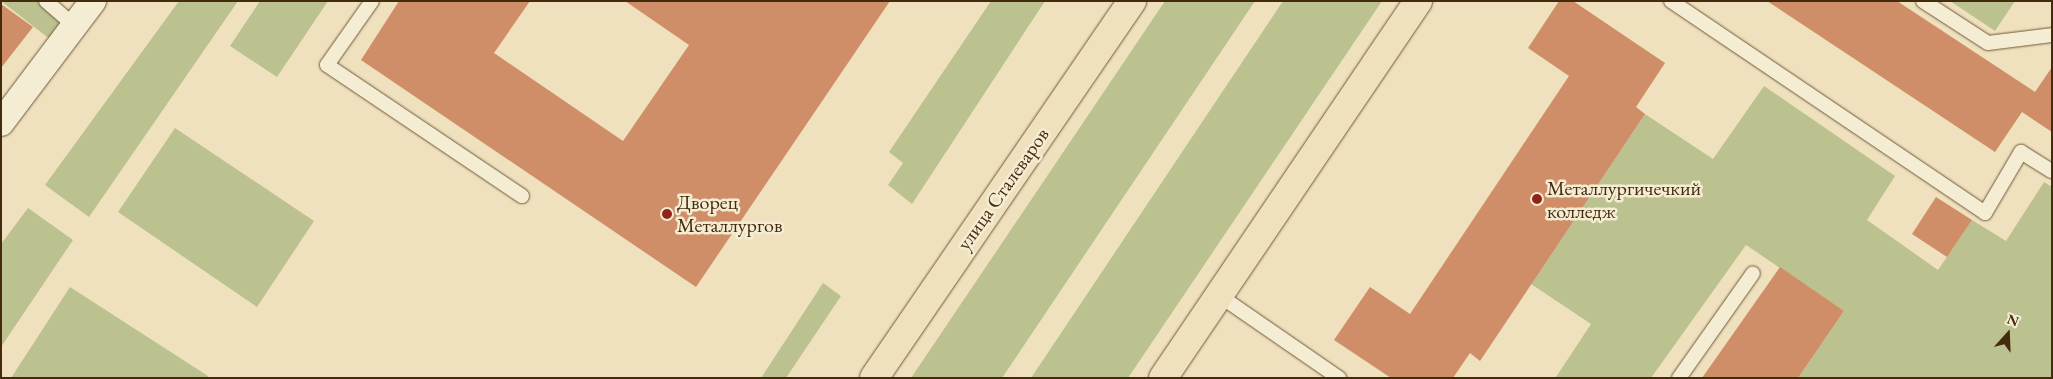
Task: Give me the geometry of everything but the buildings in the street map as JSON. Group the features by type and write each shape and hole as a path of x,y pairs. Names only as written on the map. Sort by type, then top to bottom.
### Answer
{"main road":[{"name":"улица Сталеваров","path":"874,378 1132,1"},
{"path":"1163,378 1418,1"}],"street":[{"path":"1,123 93,1"}],"lane":[{"path":"46,1 75,26"},
{"path":"372,1 327,65 522,196"},
{"path":"1672,1 1985,213 2022,152 2052,172"},
{"path":"1923,1 1988,43 2052,35"},
{"path":"1679,378 1753,273"},
{"path":"1220,296 1339,378"}],"green space":[{"path":"1,1 38,1 63,22 51,40"},
{"path":"179,1 238,1 89,217 45,185"},
{"path":"260,1 328,1 277,77 230,46"},
{"path":"991,1 1045,1 912,204 888,185 903,163 889,152"},
{"path":"1165,1 1255,1 1002,378 911,378"},
{"path":"1283,1 1382,1 1128,378 1031,378"},
{"path":"1950,1 2015,1 1995,31"},
{"path":"1764,86 1895,176 1867,220 1938,270 1972,220 2006,241 2044,182 2052,187 2052,378 1798,378 1844,311 1746,245 1651,378 1556,377 1591,324 1531,284 1645,114 1713,159"},
{"path":"175,128 314,221 257,307 118,212"},
{"path":"28,208 73,240 1,347 1,244"},
{"path":"823,283 841,296 786,378 761,378"},
{"path":"70,287 208,376 207,378 11,378"}],"place":[{"name":"Металлургичечкий колледж","path":"1537,199"},
{"name":"Дворец Металлургов","path":"667,214"}]}
